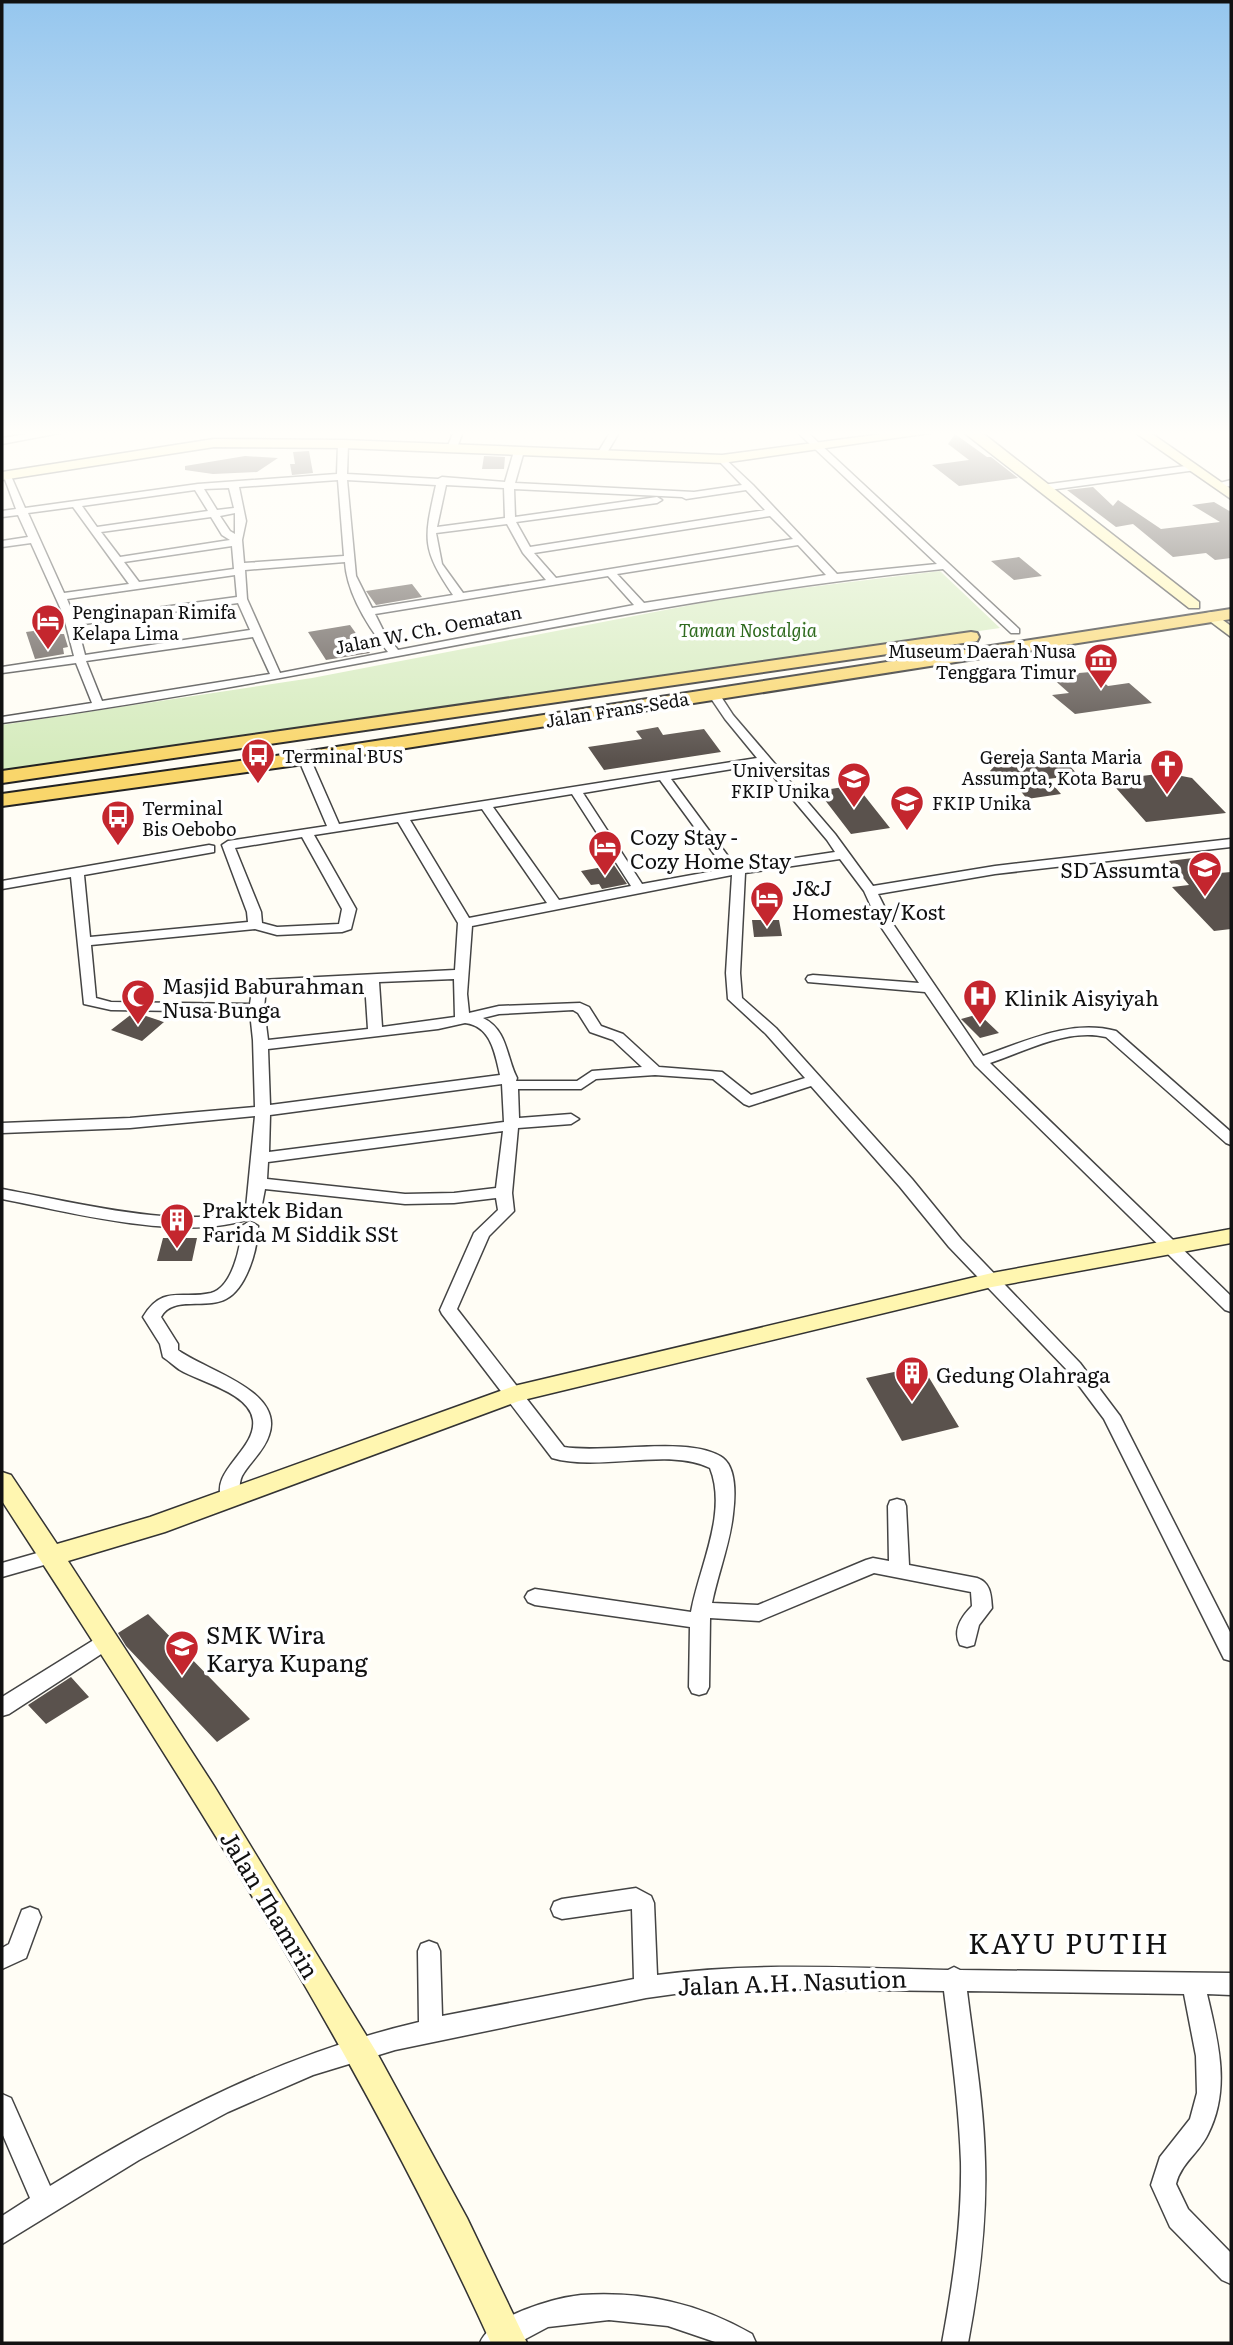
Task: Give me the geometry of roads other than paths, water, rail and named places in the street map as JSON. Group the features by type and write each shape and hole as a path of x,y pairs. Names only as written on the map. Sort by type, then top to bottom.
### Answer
{"main road":[{"path":"1110,540 1194,605"},
{"name":"Jalan Frans-Seda","path":"2,777 1231,600"},
{"name":"Jalan Frans-Seda","path":"2,800 304,758 1231,614"},
{"path":"1212,616 1231,633"},
{"path":"814,660 812,666 827,677"},
{"path":"778,665 787,671 793,682"},
{"path":"51,1556 156,1525 514,1394 992,1280 1174,1249 1231,1236"},
{"name":"Jalan Thamrin","path":"2,1482 149,1704 359,2049 448,2214 503,2341"}],"street":[{"path":"2,544 25,540"},
{"path":"35,540 71,623 80,658 97,704"},
{"path":"105,540 136,586"},
{"path":"349,540 347,559 351,576 368,612 395,653"},
{"path":"433,540 438,564 460,597"},
{"path":"521,540 553,581"},
{"path":"527,551 594,540"},
{"path":"917,540 1015,631"},
{"path":"118,559 237,541 242,599 276,676"},
{"path":"368,612 801,541 834,577"},
{"path":"60,597 238,569 347,559"},
{"name":"Jalan W. Ch. Oematan","path":"2,720 276,676 641,607 834,577 944,566"},
{"path":"609,571 641,607"},
{"path":"71,623 242,599"},
{"path":"2,670 255,633"},
{"path":"714,694 729,717 831,837 841,855 870,891 886,924 980,1062 1231,1306"},
{"path":"304,758 335,829"},
{"path":"255,925 254,912 228,845 766,760"},
{"path":"664,776 736,870 733,996 814,1080 955,1243 1074,1367 1111,1416 1231,1653"},
{"path":"575,789 639,889"},
{"path":"485,804 556,906"},
{"path":"402,818 466,923 461,974 462,1018"},
{"path":"84,943 255,925 277,931 315,931 346,926 349,909 306,833"},
{"path":"870,891 1008,868 1231,843"},
{"path":"2,885 209,849"},
{"path":"466,923 736,870 841,855"},
{"path":"77,873 84,943 82,950 91,1003 123,1007 255,1008"},
{"path":"2,1194 166,1220 227,1222 243,1219 254,1211 261,1158 261,1045 255,1008 259,985 263,982 372,980 461,974"},
{"path":"813,979 929,988"},
{"path":"372,980 374,1032"},
{"path":"261,1045 438,1025 499,1010 576,1006 584,1010 595,1029 618,1037 655,1071"},
{"path":"462,1018 484,1022 493,1030 510,1081 513,1125 503,1192 506,1211 482,1233 447,1308 558,1453 584,1458 696,1454 718,1464 723,1477 721,1533 706,1577 701,1616 699,1687"},
{"path":"980,1062 1078,1030 1101,1030 1111,1034 1231,1140"},
{"path":"2,1128 87,1127 260,1113 510,1081 581,1085 592,1075 655,1071 720,1075 744,1100 749,1101 814,1080"},
{"path":"261,1158 513,1125 526,1121 571,1119"},
{"path":"259,1184 303,1186 404,1199 452,1198 503,1192"},
{"path":"230,1497 231,1478 255,1447 261,1422 258,1413 247,1394 238,1387 188,1367 169,1353 169,1344 152,1317 157,1307 170,1301 208,1299 225,1293 243,1269 250,1226"},
{"path":"897,1506 899,1568"},
{"path":"2,1570 51,1556"},
{"path":"535,1597 701,1616 759,1613 873,1565 970,1582 980,1588 982,1608 969,1622 967,1639"},
{"path":"2,1708 105,1641"},
{"path":"562,1909 636,1898 643,1903 646,1987"},
{"path":"2,1959 18,1951 30,1917"},
{"path":"429,1951 431,2031"},
{"name":"Jalan A.H. Nasution","path":"2,2231 192,2117 271,2081 359,2049 431,2031 646,1987 689,1981 786,1978 954,1978 1231,1984"},
{"path":"954,1978 969,2104 973,2187 970,2256 955,2343"},
{"path":"1193,1984 1205,2040 1209,2096 1206,2114 1196,2132 1170,2160 1163,2186 1179,2218 1231,2271"},
{"path":"2,2106 46,2203"},
{"path":"503,2341 536,2318 565,2310 635,2306 663,2309 699,2319 743,2343"}],"place":[{"name":"Penginapan Rimifa Kelapa Lima","path":"48,651"},
{"name":"Museum Daerah Nusa Tenggara Timur","path":"1101,690"},
{"name":"Terminal BUS","path":"258,785"},
{"name":"Gereja Santa Maria Assumpta, Kota Baru","path":"1167,796"},
{"name":"Universitas FKIP Unika","path":"854,809"},
{"name":"FKIP Unika","path":"907,832"},
{"name":"Terminal Bis Oebobo","path":"118,847"},
{"name":"Cozy Stay - Cozy Home Stay","path":"605,877"},
{"name":"SD Assumta","path":"1205,898"},
{"name":"J&J Homestay/Kost","path":"767,928"},
{"name":"Masjid Baburahman Nusa Bunga","path":"138,1026"},
{"name":"Klinik Aisyiyah","path":"980,1026"},
{"name":"Praktek Bidan Farida M Siddik SSt","path":"177,1250"},
{"name":"Gedung Olahraga","path":"912,1403"},
{"name":"SMK Wira Karya Kupang","path":"182,1677"}],"district":[{"name":"KAYU PUTIH","path":"1069,1942"}],"park label":[{"name":"Taman Nostalgia","path":"748,629"}]}
